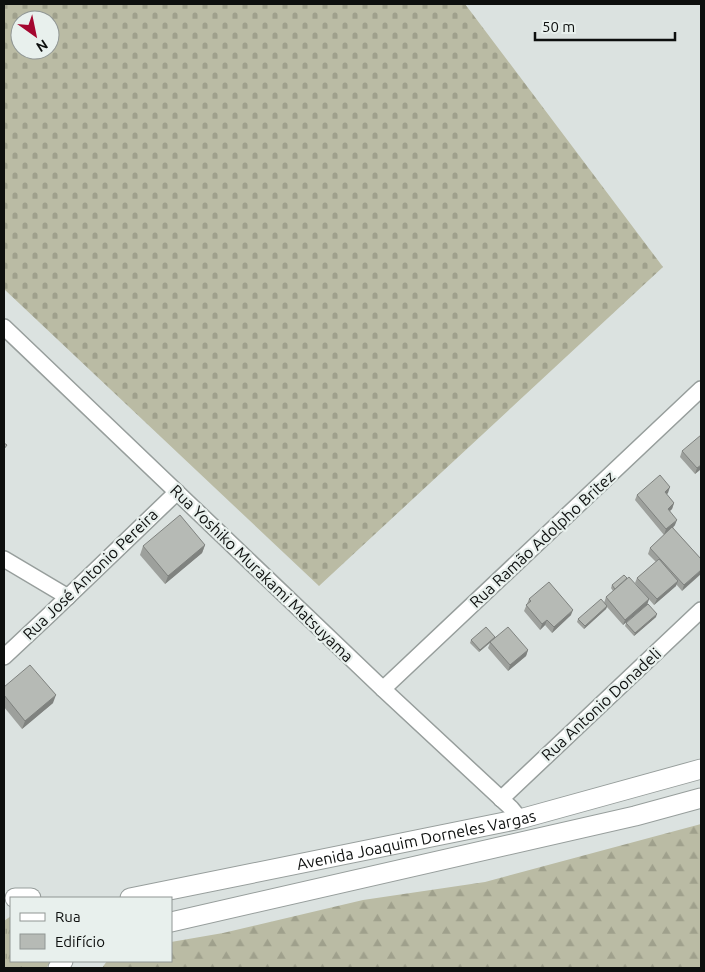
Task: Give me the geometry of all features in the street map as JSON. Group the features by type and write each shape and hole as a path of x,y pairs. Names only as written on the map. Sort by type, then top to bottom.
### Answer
{"street":[{"name":"Rua Yoshiko Murakami Matsuyama","path":"4,327 520,819"},
{"name":"Rua Ramão Adolpho Britez","path":"383,689 701,389"},
{"name":"Rua José Antonio Pereira","path":"4,657 177,492"},
{"path":"4,559 68,597"},
{"name":"Rua Antonio Donadeli","path":"501,799 701,610"},
{"name":"Avenida Joaquim Dorneles Vargas","path":"135,897 520,819 701,769"},
{"name":"Avenida Joaquim Dorneles Vargas","path":"172,922 635,816 701,798"}],"green space":[{"path":"4,4 465,4 663,267 319,586 4,289"},
{"path":"701,824 701,968 102,968 106,962 172,962 172,942 223,933 363,900 485,882"},
{"path":"10,917 10,962 51,962 46,968 4,968 4,921"}],"building":[{"path":"701,435 701,465 697,468 682,451"},
{"path":"660,475 670,487 665,492 674,503 668,509 677,520 666,529 637,495"},
{"path":"180,515 205,545 168,576 143,546"},
{"path":"672,527 701,559 701,570 684,585 650,548"},
{"path":"659,559 678,581 657,599 637,578"},
{"path":"624,575 627,578 615,589 612,585"},
{"path":"629,577 649,599 625,620 606,597"},
{"path":"549,582 573,610 554,627 547,620 542,624 526,605 531,601 529,599"},
{"path":"601,599 607,606 585,626 578,619"},
{"path":"648,604 657,614 635,633 626,623"},
{"path":"486,627 495,637 480,650 471,640"},
{"path":"508,627 528,650 510,665 490,642"},
{"path":"30,665 56,695 25,721 4,695 4,687"}]}
